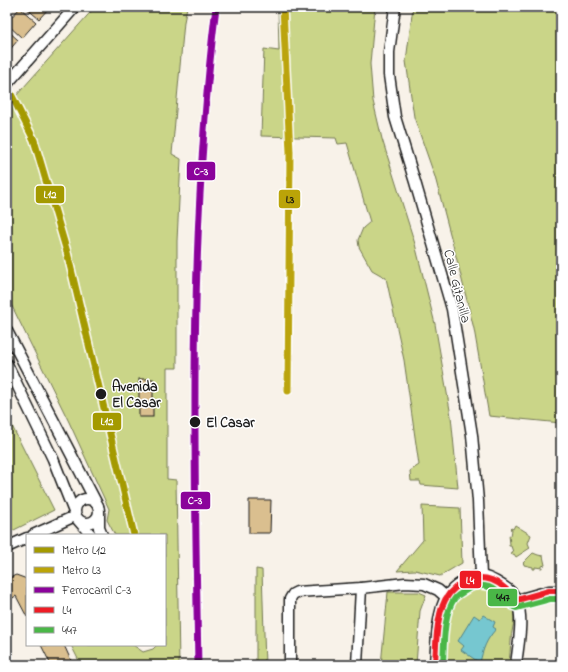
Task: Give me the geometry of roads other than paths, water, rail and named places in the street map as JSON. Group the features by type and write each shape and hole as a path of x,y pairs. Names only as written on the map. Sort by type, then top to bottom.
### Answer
{"street":[{"path":"7,84 75,7"},
{"name":"Calle Gitanilla","path":"395,7 389,75 395,117 452,309 472,435 478,501 481,576"},
{"path":"7,331 98,508 99,528 102,534"},
{"path":"7,364 53,458 76,516 90,534"},
{"path":"81,500 91,500 98,508 98,515 92,522 85,523 76,516 78,503 81,500"},
{"path":"35,534 76,516"},
{"path":"7,547 26,538"},
{"path":"435,665 440,616 446,597 454,588 464,581 481,576 493,580 508,589 517,600 521,616 516,665"},
{"path":"290,665 290,598 293,594 303,591 361,588 398,583 413,583 424,584 438,590 446,597"},
{"path":"357,665 361,588"},
{"path":"517,600 549,591 561,591"}],"water":[{"path":"474,615 480,619 483,615 495,622 493,627 496,629 485,645 480,663 461,650 464,646 458,641"}],"metro line":[{"name":"L3","path":"283,7 290,152 288,391"},
{"name":"L12","path":"7,86 34,140 67,252 134,534"}],"rail line":[{"name":"C-3","path":"198,665 195,500 195,336 197,253 207,89 216,7"}],"place":[{"name":"Avenida El Casar","path":"101,394"},
{"name":"El Casar","path":"195,422"}]}
